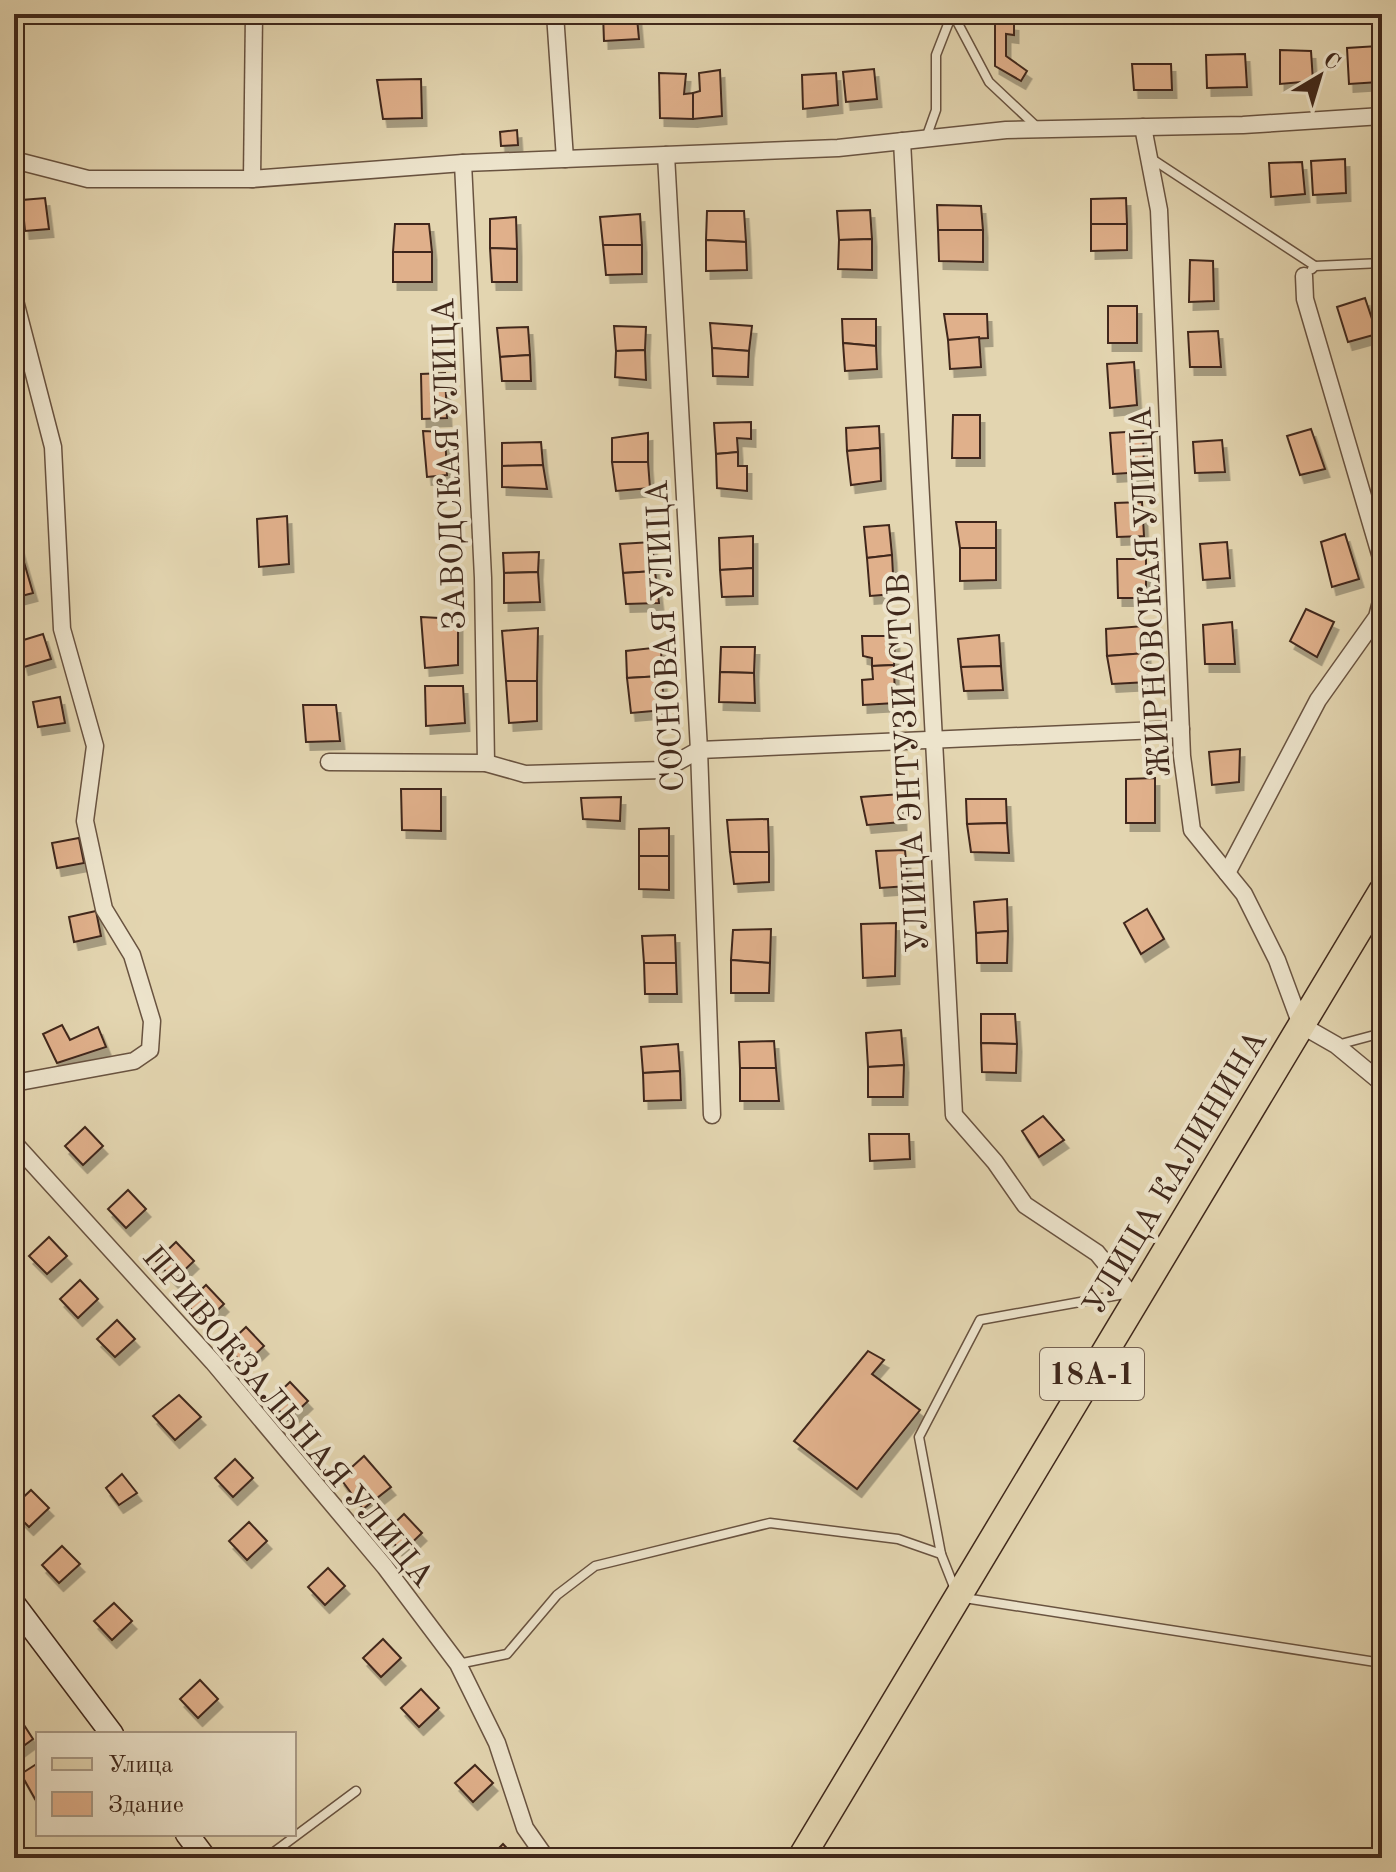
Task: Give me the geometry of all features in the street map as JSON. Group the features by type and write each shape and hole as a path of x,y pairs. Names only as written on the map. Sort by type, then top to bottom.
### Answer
{"main road":[{"name":"УЛИЦА КАЛИНИНА","path":"801,1858 1131,1300 1382,891"}],"street":[{"path":"252,179 254,14"},
{"path":"555,14 565,159"},
{"path":"14,160 88,179 252,179 463,163 838,148 1006,130 1243,125 1382,116"},
{"name":"ЖИРНОВСКАЯ УЛИЦА","path":"1143,127 1159,210 1182,756 1192,830 1244,894 1270,947 1301,1025"},
{"name":"УЛИЦА ЭНТУЗИАСТОВ","path":"902,141 954,1115 995,1162 1025,1205 1097,1253 1131,1300"},
{"name":"СОСНОВАЯ УЛИЦА","path":"666,155 699,750 712,1115"},
{"name":"ЗАВОДСКАЯ УЛИЦА","path":"463,163 483,578 486,763"},
{"path":"1309,271 1305,299 1382,561"},
{"path":"14,297 53,447 62,629 95,746 85,821 104,909 132,955 152,1021 150,1050 134,1061 14,1083"},
{"path":"1227,873 1318,700 1377,617 1382,598"},
{"path":"329,762 486,763 525,774 663,770 699,750 1181,729"},
{"path":"1301,1025 1336,1045 1382,1083"},
{"name":"ПРИВОКЗАЛЬНАЯ УЛИЦА","path":"14,1143 213,1362 385,1567 458,1664 497,1743 525,1828 546,1858"},
{"path":"14,1604 110,1732"},
{"path":"188,1836 205,1858"}],"lane":[{"path":"953,14 989,82 1038,129"},
{"path":"925,138 936,110 936,55 953,14"},
{"path":"1148,156 1309,271 1382,263"},
{"path":"1336,1045 1382,1033"},
{"path":"1131,1300 980,1320 919,1437 941,1554 958,1597 1382,1663"},
{"path":"458,1664 507,1654 557,1595 595,1566 770,1523 898,1539 941,1554"},
{"path":"296,1836 356,1791"},
{"path":"266,1858 296,1836"}],"building":[{"path":"603,14 628,14 629,18 637,18 639,39 604,41"},
{"path":"995,21 1014,23 1014,35 1006,34 1006,56 1027,71 1021,81 995,66"},
{"path":"1378,46 1379,82 1349,84 1347,48"},
{"path":"1280,50 1311,51 1313,81 1280,84"},
{"path":"1245,54 1247,87 1207,88 1206,55"},
{"path":"1132,64 1171,64 1172,90 1134,90"},
{"path":"874,69 877,99 846,102 843,72"},
{"path":"720,70 722,116 693,119 693,93 700,91 699,73"},
{"path":"659,73 686,74 684,94 693,93 693,119 660,118"},
{"path":"836,73 838,105 803,109 802,75"},
{"path":"421,79 422,118 383,119 377,80"},
{"path":"517,130 518,145 501,146 500,132"},
{"path":"1345,159 1346,193 1313,195 1311,161"},
{"path":"1302,162 1305,194 1271,197 1269,163"},
{"path":"45,198 49,229 25,231 22,200"},
{"path":"1126,198 1127,224 1091,224 1091,199"},
{"path":"937,205 981,206 983,230 938,230"},
{"path":"870,210 872,239 839,240 837,211"},
{"path":"707,211 744,211 746,242 706,240"},
{"path":"640,214 642,245 603,245 600,217"},
{"path":"516,217 517,249 490,248 490,219"},
{"path":"395,224 429,224 432,252 393,252"},
{"path":"1091,224 1127,224 1127,250 1091,251"},
{"path":"938,230 983,230 983,262 939,261"},
{"path":"872,239 872,270 838,269 839,240"},
{"path":"706,240 746,242 747,270 706,271"},
{"path":"603,245 642,245 642,274 606,275"},
{"path":"490,248 517,249 517,282 492,282"},
{"path":"393,252 432,252 432,282 393,282"},
{"path":"1190,260 1213,261 1214,301 1189,302"},
{"path":"1365,298 1377,334 1348,342 1337,307"},
{"path":"1108,306 1137,306 1137,343 1108,343"},
{"path":"944,314 987,314 988,338 948,340"},
{"path":"842,319 876,319 876,346 843,343"},
{"path":"710,323 752,326 749,351 712,348"},
{"path":"614,326 646,327 645,350 616,351"},
{"path":"528,327 530,355 500,357 497,328"},
{"path":"1218,331 1221,367 1190,367 1188,332"},
{"path":"979,337 981,367 950,369 948,340"},
{"path":"843,343 876,346 877,369 845,371"},
{"path":"712,348 749,351 748,377 713,376"},
{"path":"645,350 646,380 615,377 616,351"},
{"path":"530,355 531,381 502,381 500,357"},
{"path":"1134,362 1137,405 1110,408 1107,364"},
{"path":"445,373 447,418 422,419 421,374"},
{"path":"953,415 980,415 980,458 952,458"},
{"path":"751,422 751,439 737,438 738,452 716,454 714,423"},
{"path":"879,426 880,448 847,451 846,428"},
{"path":"1311,429 1325,469 1300,475 1287,436"},
{"path":"423,431 445,432 447,475 427,477"},
{"path":"1143,431 1144,472 1113,474 1110,433"},
{"path":"648,433 648,462 612,462 612,438"},
{"path":"1222,440 1225,472 1195,473 1193,442"},
{"path":"541,442 543,465 502,466 502,443"},
{"path":"880,448 881,481 851,485 847,451"},
{"path":"738,452 738,466 747,466 747,491 717,488 716,454"},
{"path":"612,462 648,462 650,488 616,491"},
{"path":"543,465 547,489 502,487 502,466"},
{"path":"1142,502 1144,536 1117,537 1115,503"},
{"path":"287,516 289,564 259,567 257,519"},
{"path":"956,522 996,522 996,548 960,548"},
{"path":"889,525 892,555 867,558 864,527"},
{"path":"1345,534 1359,579 1332,587 1321,542"},
{"path":"753,536 753,568 720,570 719,538"},
{"path":"652,542 655,571 623,573 620,544"},
{"path":"1227,542 1230,578 1203,580 1200,544"},
{"path":"19,545 33,593 14,598 14,546"},
{"path":"960,548 996,548 996,580 960,581"},
{"path":"539,552 538,572 504,573 503,553"},
{"path":"892,555 894,594 870,596 867,558"},
{"path":"1117,559 1146,559 1146,598 1118,598"},
{"path":"753,568 753,596 722,597 720,570"},
{"path":"655,571 659,603 626,604 623,573"},
{"path":"538,572 540,602 504,603 504,573"},
{"path":"1306,609 1334,622 1317,657 1290,641"},
{"path":"421,617 458,619 458,665 425,668"},
{"path":"1232,622 1235,664 1205,664 1203,625"},
{"path":"1144,626 1146,653 1107,656 1106,629"},
{"path":"538,628 537,681 506,681 502,631"},
{"path":"43,634 51,659 24,667 17,642"},
{"path":"999,635 1001,666 961,667 958,639"},
{"path":"862,636 895,636 894,665 872,666 872,658 863,656"},
{"path":"661,647 662,676 627,678 626,651"},
{"path":"721,647 755,647 754,673 720,672"},
{"path":"1146,653 1148,682 1112,684 1107,656"},
{"path":"894,665 895,703 863,705 862,680 873,679 872,666"},
{"path":"1001,666 1003,690 964,691 961,667"},
{"path":"720,672 754,673 755,703 719,702"},
{"path":"662,676 664,710 631,713 627,678"},
{"path":"506,681 537,681 537,721 509,723"},
{"path":"425,686 463,686 465,723 426,726"},
{"path":"60,697 65,723 38,727 33,702"},
{"path":"303,705 336,705 340,741 306,742"},
{"path":"1240,749 1239,782 1212,785 1209,752"},
{"path":"1155,778 1155,823 1126,823 1126,779"},
{"path":"401,789 441,789 441,831 402,830"},
{"path":"901,794 902,822 867,825 861,797"},
{"path":"621,797 620,821 583,819 581,798"},
{"path":"966,799 1006,799 1007,823 967,824"},
{"path":"768,819 769,852 730,852 727,820"},
{"path":"1007,823 1009,853 971,852 967,824"},
{"path":"669,828 669,856 639,856 639,829"},
{"path":"79,838 84,863 57,868 52,843"},
{"path":"905,850 908,886 880,888 876,851"},
{"path":"730,852 769,852 769,882 734,884"},
{"path":"639,856 669,856 669,890 639,889"},
{"path":"1007,899 1008,931 976,933 974,902"},
{"path":"1147,909 1164,939 1141,954 1124,923"},
{"path":"96,911 101,936 74,942 69,917"},
{"path":"896,923 895,976 863,978 861,924"},
{"path":"771,929 770,963 731,960 733,930"},
{"path":"1008,931 1007,963 977,963 976,933"},
{"path":"675,935 676,963 644,963 642,936"},
{"path":"731,960 770,963 769,993 731,993"},
{"path":"644,963 676,963 677,994 645,994"},
{"path":"981,1014 1015,1014 1017,1044 981,1043"},
{"path":"62,1025 70,1040 98,1027 106,1047 57,1063 43,1034"},
{"path":"901,1030 904,1065 868,1067 866,1033"},
{"path":"774,1041 776,1068 740,1068 739,1042"},
{"path":"981,1043 1017,1044 1016,1073 982,1072"},
{"path":"678,1044 680,1071 643,1073 641,1047"},
{"path":"904,1065 903,1097 868,1097 868,1067"},
{"path":"740,1068 776,1068 779,1101 740,1101"},
{"path":"680,1071 681,1100 644,1101 643,1073"},
{"path":"1043,1116 1064,1140 1039,1157 1022,1131"},
{"path":"85,1127 103,1146 83,1165 65,1146"},
{"path":"869,1134 909,1134 910,1159 870,1161"},
{"path":"128,1190 146,1209 126,1228 108,1209"},
{"path":"49,1237 67,1256 47,1274 29,1256"},
{"path":"176,1242 194,1261 174,1280 156,1261"},
{"path":"80,1280 98,1299 78,1318 60,1299"},
{"path":"206,1285 224,1304 204,1323 186,1304"},
{"path":"117,1320 135,1339 115,1357 97,1339"},
{"path":"246,1327 264,1346 244,1365 226,1346"},
{"path":"868,1351 884,1360 872,1374 920,1410 857,1489 794,1441"},
{"path":"290,1382 308,1401 288,1420 270,1401"},
{"path":"179,1395 201,1417 175,1440 153,1416"},
{"path":"364,1456 391,1487 363,1509 340,1478"},
{"path":"235,1459 253,1478 233,1497 215,1478"},
{"path":"122,1474 137,1493 119,1505 106,1488"},
{"path":"31,1490 49,1508 29,1527 14,1512 14,1506"},
{"path":"404,1514 422,1533 402,1552 384,1533"},
{"path":"249,1522 267,1541 247,1560 229,1541"},
{"path":"62,1546 80,1564 59,1583 42,1565"},
{"path":"328,1568 345,1586 325,1605 308,1587"},
{"path":"114,1603 132,1621 112,1640 94,1621"},
{"path":"383,1639 401,1658 381,1677 363,1658"},
{"path":"200,1680 218,1699 198,1718 180,1699"},
{"path":"421,1689 439,1708 419,1727 401,1708"},
{"path":"24,1725 33,1739 14,1753 14,1732"},
{"path":"36,1764 35,1799 21,1774"},
{"path":"475,1765 493,1783 473,1802 455,1783"},
{"path":"503,1844 516,1858 489,1858"}]}
